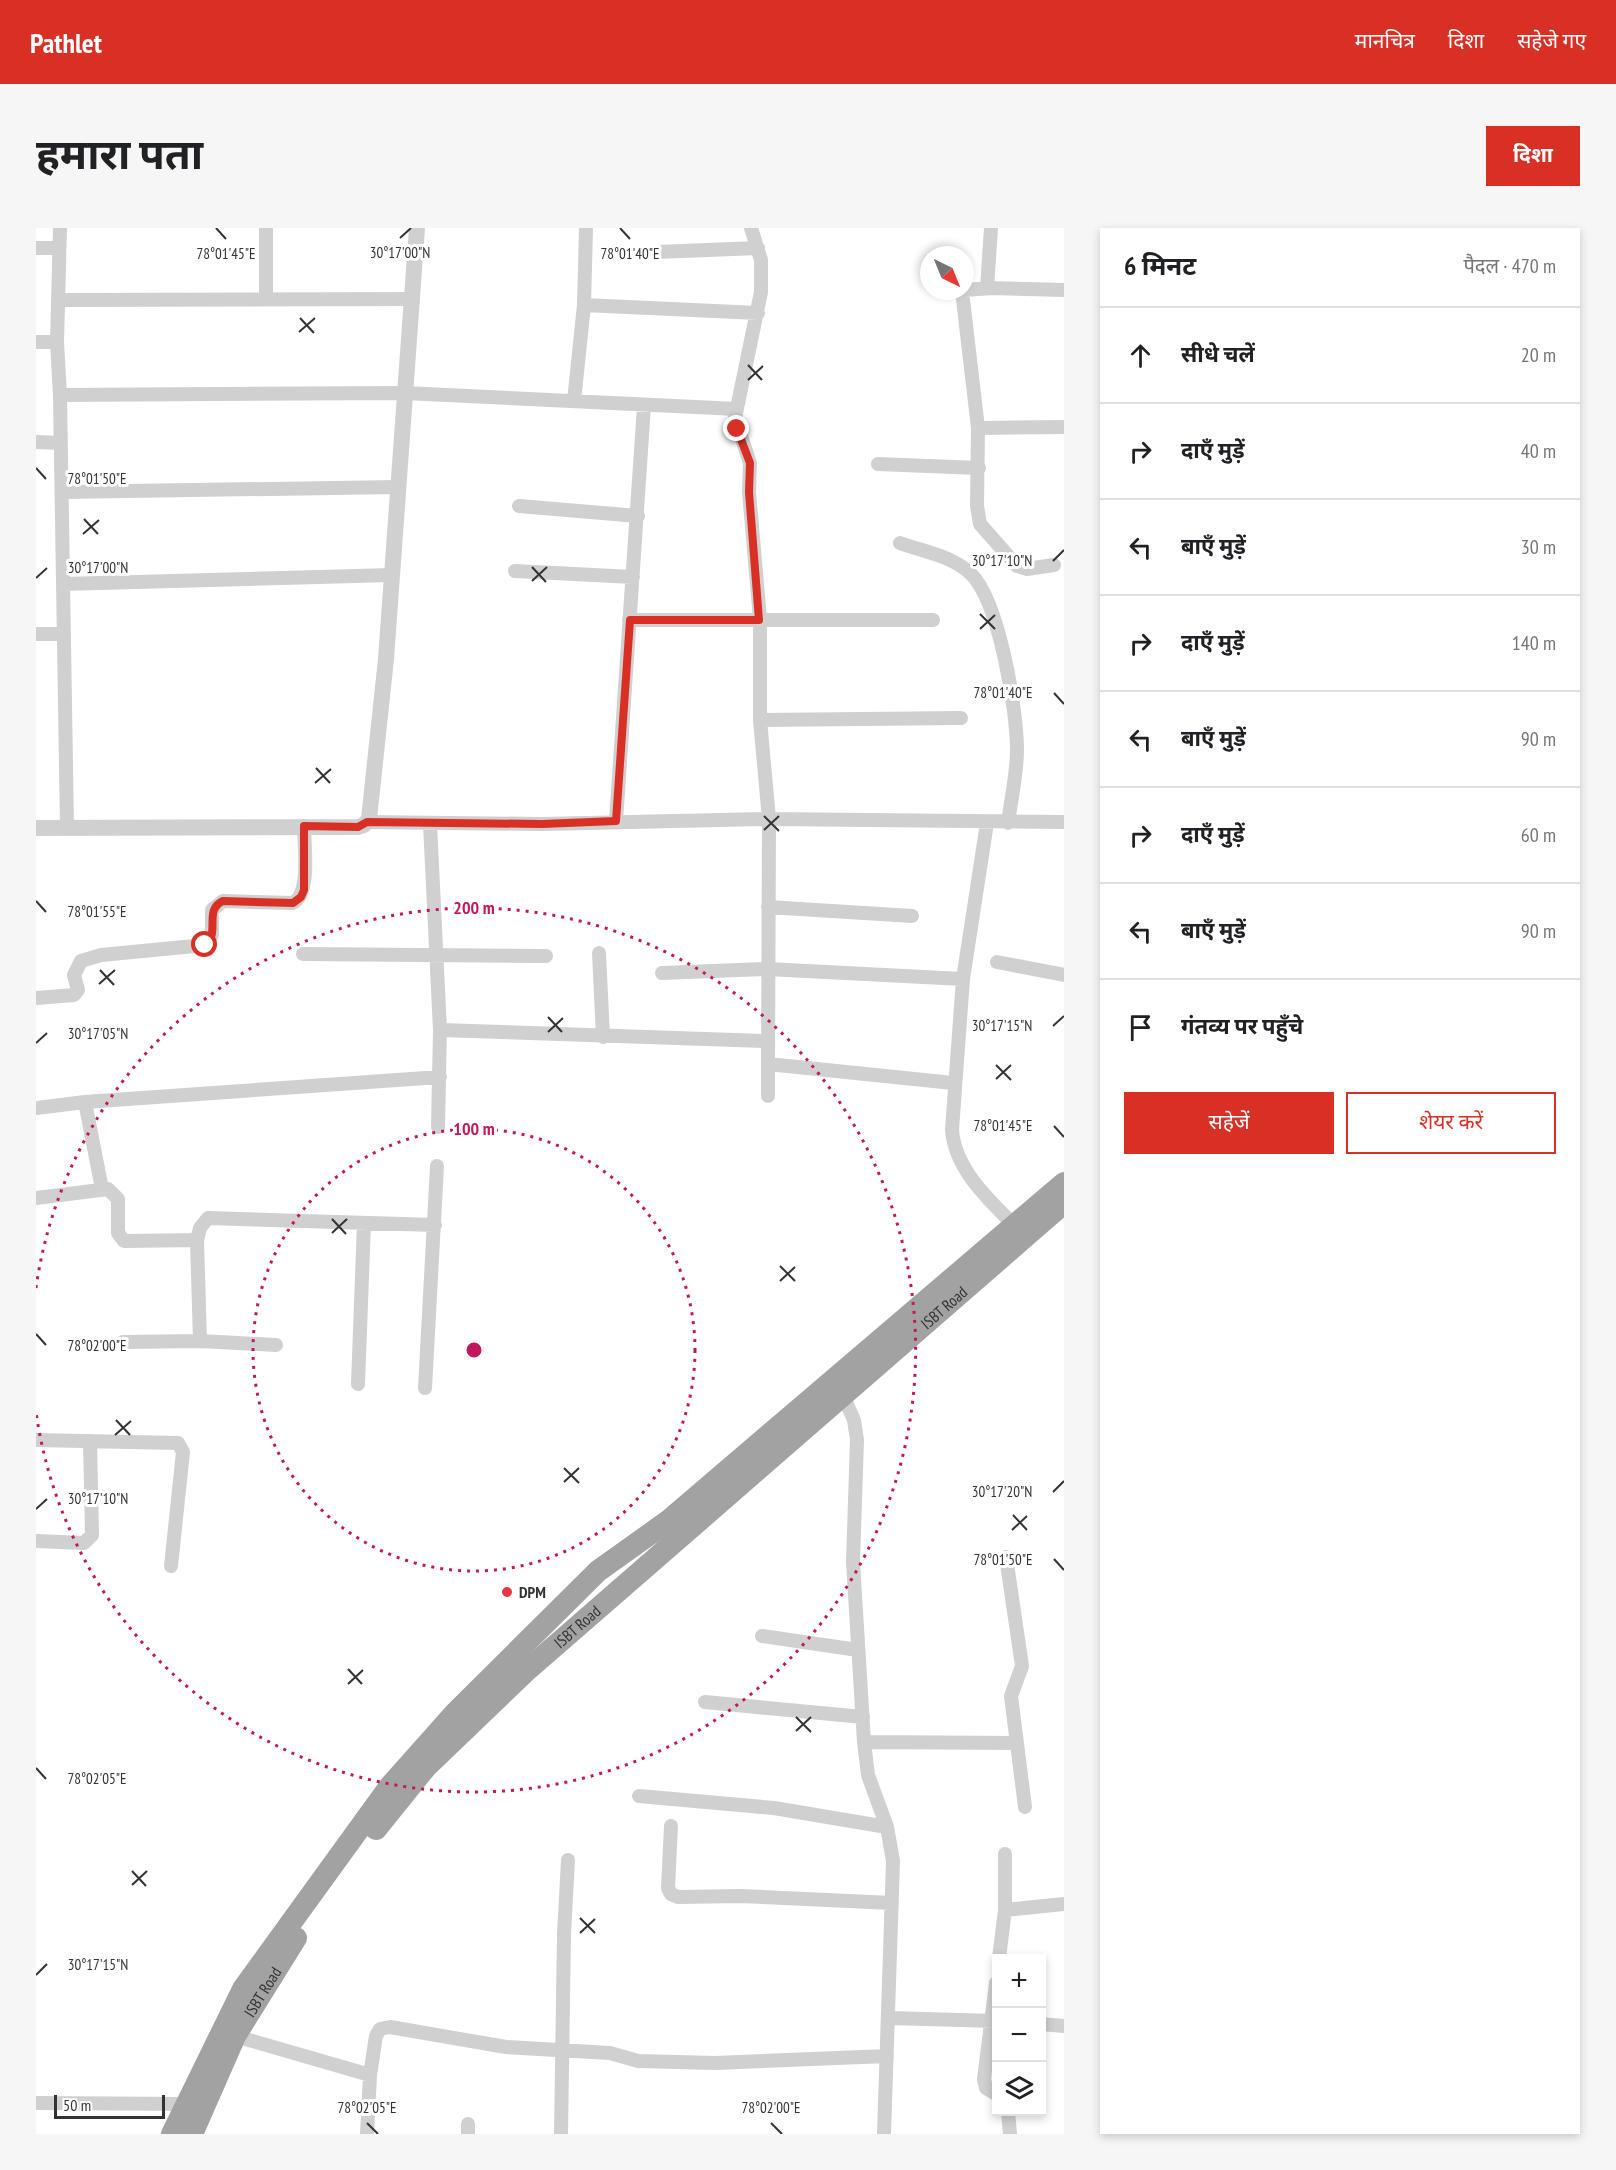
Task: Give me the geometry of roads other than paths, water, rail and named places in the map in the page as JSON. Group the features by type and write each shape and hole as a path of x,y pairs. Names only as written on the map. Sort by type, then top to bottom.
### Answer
{"highway":[{"path":"839,1387 1014,1225 1064,1184"},
{"name":"ISBT Road","path":"192,2134 235,2036 322,1897 426,1767 518,1664 839,1387 1064,1203"},
{"path":"172,2134 243,1989 390,1786 455,1713 518,1664"}],"street":[{"path":"60,228 57,342 61,443 67,828"},
{"path":"266,228 266,298"},
{"path":"367,822 370,816 375,771 392,575 417,228"},
{"path":"574,401 584,305 586,228"},
{"path":"751,228 758,248 761,273 758,313 736,409 736,424 750,463 749,492 759,620 760,720 769,819 766,969 768,1096"},
{"path":"987,288 991,228"},
{"path":"36,248 59,248"},
{"path":"657,252 758,248"},
{"path":"974,289 1064,290"},
{"path":"59,300 411,298"},
{"path":"965,300 978,428 978,518 986,532 1017,566 1027,569 1054,565"},
{"path":"584,305 758,313"},
{"path":"36,342 57,342"},
{"path":"60,395 404,393 736,409"},
{"path":"616,821 644,406"},
{"path":"978,428 1064,427"},
{"path":"36,442 61,443"},
{"path":"878,464 979,468"},
{"path":"62,492 398,488"},
{"path":"519,506 638,516"},
{"path":"900,543 957,563 972,574 988,599 1001,646 1016,721 1017,751 1008,823"},
{"path":"515,571 633,577"},
{"path":"63,584 392,575"},
{"path":"630,620 933,620"},
{"path":"36,634 64,634"},
{"path":"760,720 961,718"},
{"path":"36,828 358,827 367,822 430,824 769,819 1064,822"},
{"path":"987,823 963,979 953,1083 952,1130 957,1153 983,1194 1014,1225"},
{"path":"430,824 440,1030 438,1127"},
{"path":"36,998 74,995 78,990 74,975 81,961 101,955 205,945 212,935 212,910 223,901 293,903 299,900 304,890 304,826"},
{"path":"768,907 912,916"},
{"path":"599,953 603,1036"},
{"path":"303,954 436,957 546,956"},
{"path":"998,962 1064,975"},
{"path":"662,973 766,969 963,979"},
{"path":"440,1030 766,1041"},
{"path":"768,1064 953,1083"},
{"path":"36,1108 85,1102 440,1077"},
{"path":"85,1102 102,1189"},
{"path":"425,1388 437,1166"},
{"path":"36,1198 102,1189 112,1191 116,1195 118,1233 124,1241 197,1240"},
{"path":"200,1341 197,1240 204,1222 214,1216 435,1225"},
{"path":"358,1384 364,1223"},
{"path":"123,1342 200,1341 276,1345"},
{"path":"839,1387 854,1419 857,1440 853,1562 864,1742 870,1784 887,1827 893,1861 884,2134"},
{"path":"36,1440 172,1441 181,1447 180,1490 171,1566"},
{"path":"36,1541 84,1542 92,1535 90,1441"},
{"path":"1006,1557 1022,1666 1011,1696 1025,1807"},
{"path":"762,1636 858,1650"},
{"path":"705,1702 863,1717"},
{"path":"864,1742 1017,1743"},
{"path":"639,1796 774,1808 887,1827"},
{"path":"671,1826 668,1888 674,1896 892,1903"},
{"path":"1000,1954 1005,1910 1005,1854"},
{"path":"561,2134 561,2052 568,1860"},
{"path":"1005,1910 1064,1904"},
{"path":"889,2018 992,2020"},
{"path":"1046,2024 1064,2025"},
{"path":"367,2134 370,2075 376,2036 382,2028 401,2028 506,2047 561,2052 610,2053 638,2061 715,2062 887,2056"},
{"path":"992,2032 984,2079 986,2088 992,2092"},
{"path":"235,2036 370,2075"},
{"path":"36,2103 187,2104"},
{"path":"1008,2116 1010,2134"}],"place":[{"name":"DPM","path":"507,1592"}]}
